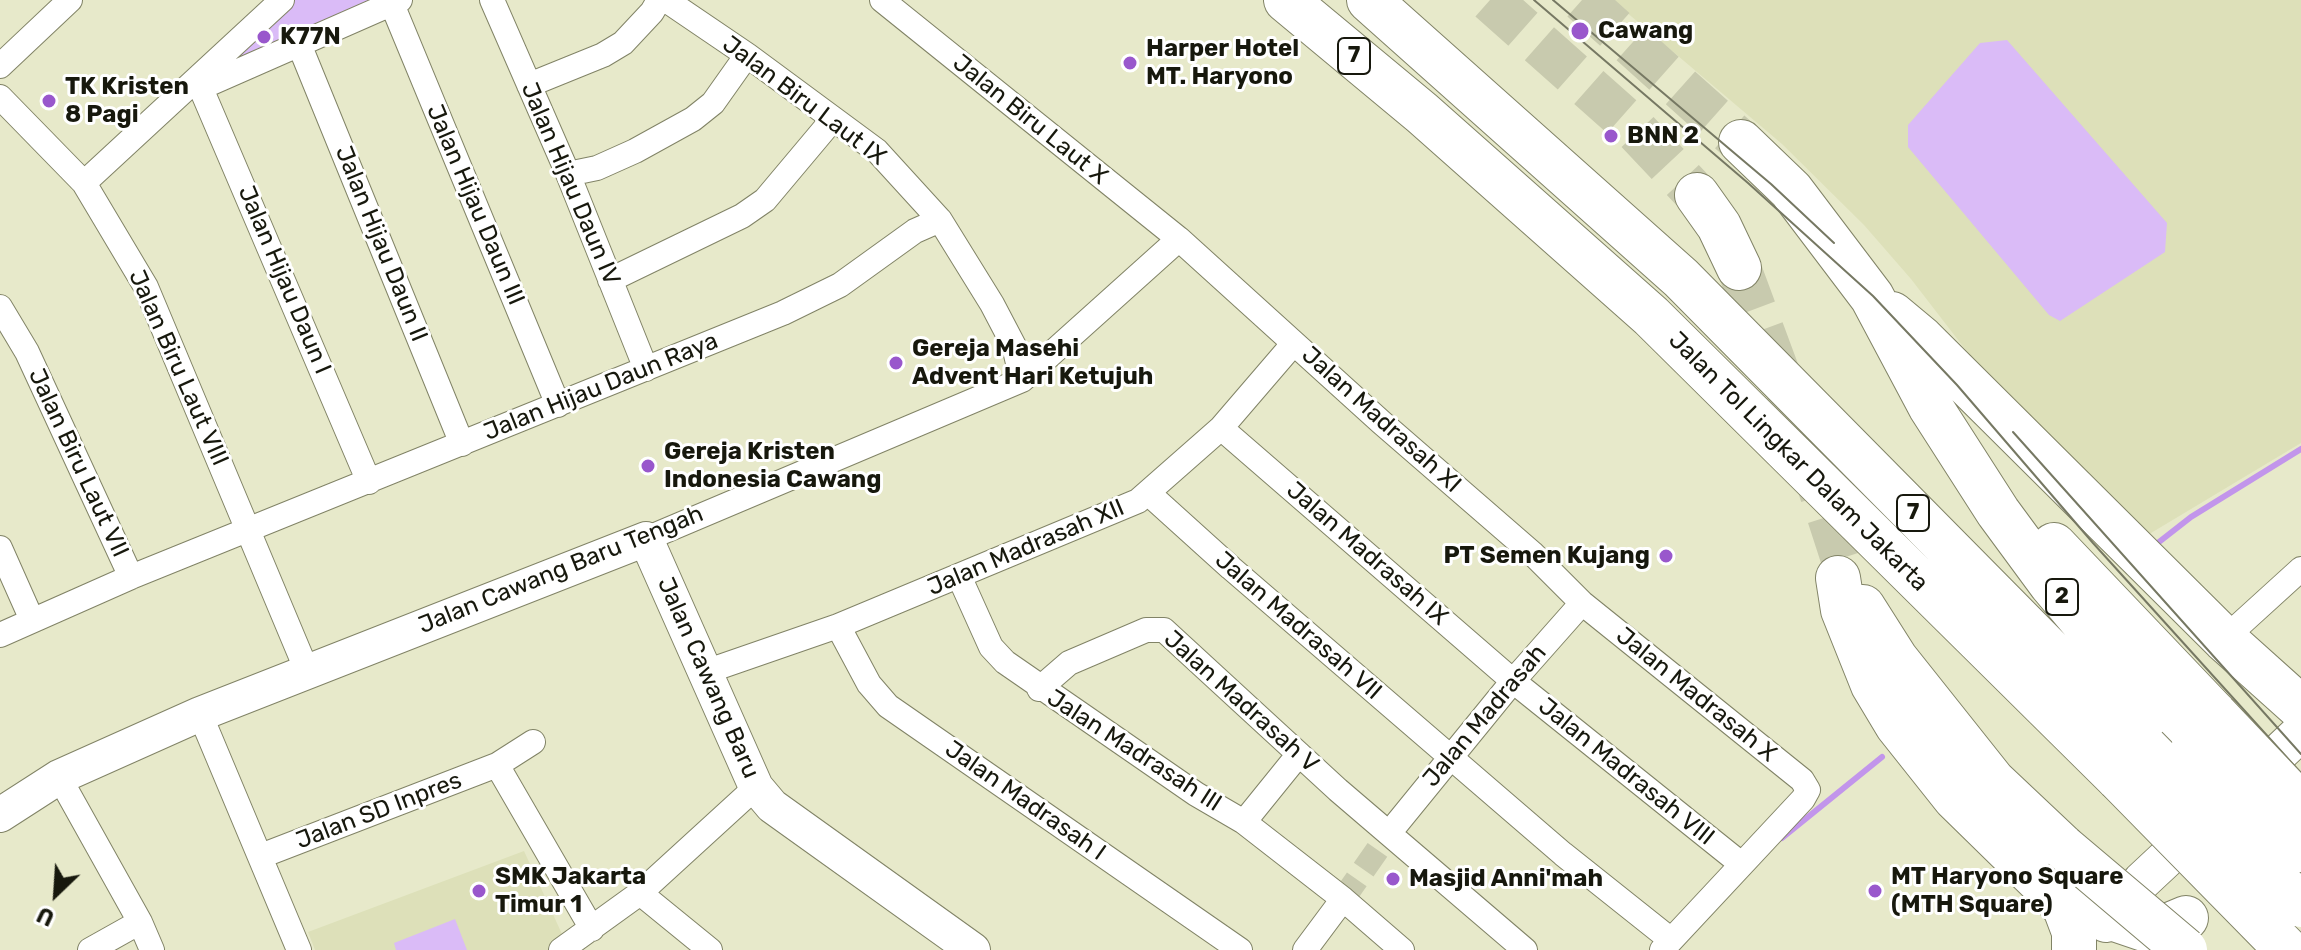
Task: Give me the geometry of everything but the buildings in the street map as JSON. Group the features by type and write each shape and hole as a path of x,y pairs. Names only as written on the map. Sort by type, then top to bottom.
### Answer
{"highway":[{"name":"Jalan Tol Lingkar Dalam Jakarta","path":"1286,0 1422,113 1651,316 2132,764 2301,905"},
{"name":"Jalan Tol Lingkar Dalam Jakarta","path":"1369,1 1681,278 2132,764 2287,950"},
{"name":"2","path":"1741,142 1791,190 1872,297 1930,406 1998,512 2051,584 2094,635 2301,805"},
{"path":"1697,195 1719,226 1739,268"},
{"path":"1872,297 1922,339 2224,639 2301,708"},
{"path":"2074,950 2074,932 2065,908 1955,798 1897,725 1873,685 1843,610 1843,577 1927,701 1993,781 2167,940"},
{"name":"2","path":"2204,728 2301,850"},
{"path":"2142,881 2155,921 2167,940"},
{"path":"2050,891 2079,907 2097,934 2167,940"}],"main road":[{"path":"2097,934 2142,881 2301,732"},
{"path":"2167,940 2301,798"}],"street":[{"path":"0,66 70,0"},
{"path":"84,183 199,83 282,0"},
{"name":"Jalan Hijau Daun IV","path":"492,0 568,174 646,369"},
{"path":"529,85 603,55 623,43 659,0"},
{"name":"Jalan Biru Laut IX","path":"666,0 747,55 877,151 940,220 1014,346 1022,380"},
{"name":"Jalan Biru Laut X","path":"882,0 1179,239"},
{"path":"199,83 396,2"},
{"name":"Jalan Hijau Daun III","path":"396,2 558,405"},
{"name":"Jalan Hijau Daun II","path":"299,44 462,444"},
{"path":"568,174 597,168 693,119 713,103 747,55"},
{"name":"Jalan Hijau Daun I","path":"199,83 369,482"},
{"name":"Jalan Biru Laut VIII","path":"0,97 84,183 146,287 307,671"},
{"path":"610,280 742,216 765,200 833,119"},
{"name":"Jalan Hijau Daun Raya","path":"0,635 131,577 783,313 840,285 915,231 940,220"},
{"name":"Jalan Madrasah XI","path":"1179,239 1532,553 1582,603"},
{"name":"Jalan Cawang Baru Tengah","path":"0,815 59,777 200,714 646,539 1022,380 1179,239"},
{"name":"Jalan Biru Laut VII","path":"0,307 27,352 131,577"},
{"name":"Jalan Madrasah XII","path":"705,672 838,626 1125,507 1148,493 1221,428 1294,343"},
{"name":"Jalan Madrasah IX","path":"1221,428 1513,681"},
{"name":"Jalan Madrasah VII","path":"1148,493 1666,945"},
{"name":"Jalan Cawang Baru","path":"646,539 756,787 772,806 973,950"},
{"path":"0,548 32,620"},
{"path":"2224,639 2301,569"},
{"name":"Jalan Madrasah III","path":"959,576 991,647 1005,662 1039,689 1196,794 1244,822 1343,899 1402,950"},
{"name":"Jalan Madrasah","path":"1390,832 1450,756 1582,603"},
{"name":"Jalan Madrasah X","path":"1582,603 1802,780 1808,790 1803,799 1740,863"},
{"name":"Jalan Madrasah I","path":"838,626 873,691 888,706 1240,950"},
{"name":"Jalan Madrasah V","path":"1039,689 1069,663 1146,630 1159,629 1525,950"},
{"name":"Jalan Madrasah VIII","path":"1513,681 1740,863"},
{"path":"200,714 299,950"},
{"name":"Jalan SD Inpres","path":"261,856 497,765 533,742"},
{"path":"1244,822 1299,754"},
{"path":"497,765 592,929"},
{"path":"59,777 140,922 152,950"},
{"path":"561,950 640,893 756,787"},
{"path":"1666,945 1740,863"},
{"path":"640,893 710,950"},
{"path":"1305,950 1343,899"},
{"path":"90,950 140,922"}],"shaded area":[{"path":"286,0 391,0 217,66"},
{"path":"1612,0 2301,0 2301,443 2121,551 1911,279 1864,225 1782,144"},
{"path":"2007,40 2167,223 2165,252 2060,321 2049,315 1908,147 1908,125 1980,43"},
{"name":"SMK Jakarta Timur 1","path":"524,851 567,945 555,950 315,950 308,932"},
{"path":"455,919 467,950 396,950 394,943"}],"waterway":[{"path":"2159,542 2191,517 2301,449"},
{"path":"1782,838 1882,757"}],"tunnel":[{"path":"1490,0 1630,124 1697,195"},
{"path":"1582,0 1741,142"},
{"path":"1739,268 1815,473 1848,575"},
{"path":"1343,899 1390,832"}],"tram line":[{"path":"1534,0 1748,183 1873,296 1957,385 2093,543 2301,773"},
{"path":"1553,0 1771,184 1834,243"},
{"path":"2013,432 2301,754"}],"place":[{"name":"Cawang","path":"1580,31"},
{"name":"K77N","path":"264,37"},
{"name":"Harper Hotel MT. Haryono","path":"1130,63"},
{"name":"TK Kristen 8 Pagi","path":"49,101"},
{"name":"BNN 2","path":"1611,136"},
{"name":"Gereja Masehi Advent Hari Ketujuh","path":"896,363"},
{"name":"Gereja Kristen Indonesia Cawang","path":"648,466"},
{"name":"PT Semen Kujang","path":"1666,556"},
{"name":"Masjid Anni'mah","path":"1393,879"},
{"name":"SMK Jakarta Timur 1","path":"479,891"},
{"name":"MT Haryono Square (MTH Square)","path":"1875,891"}]}
